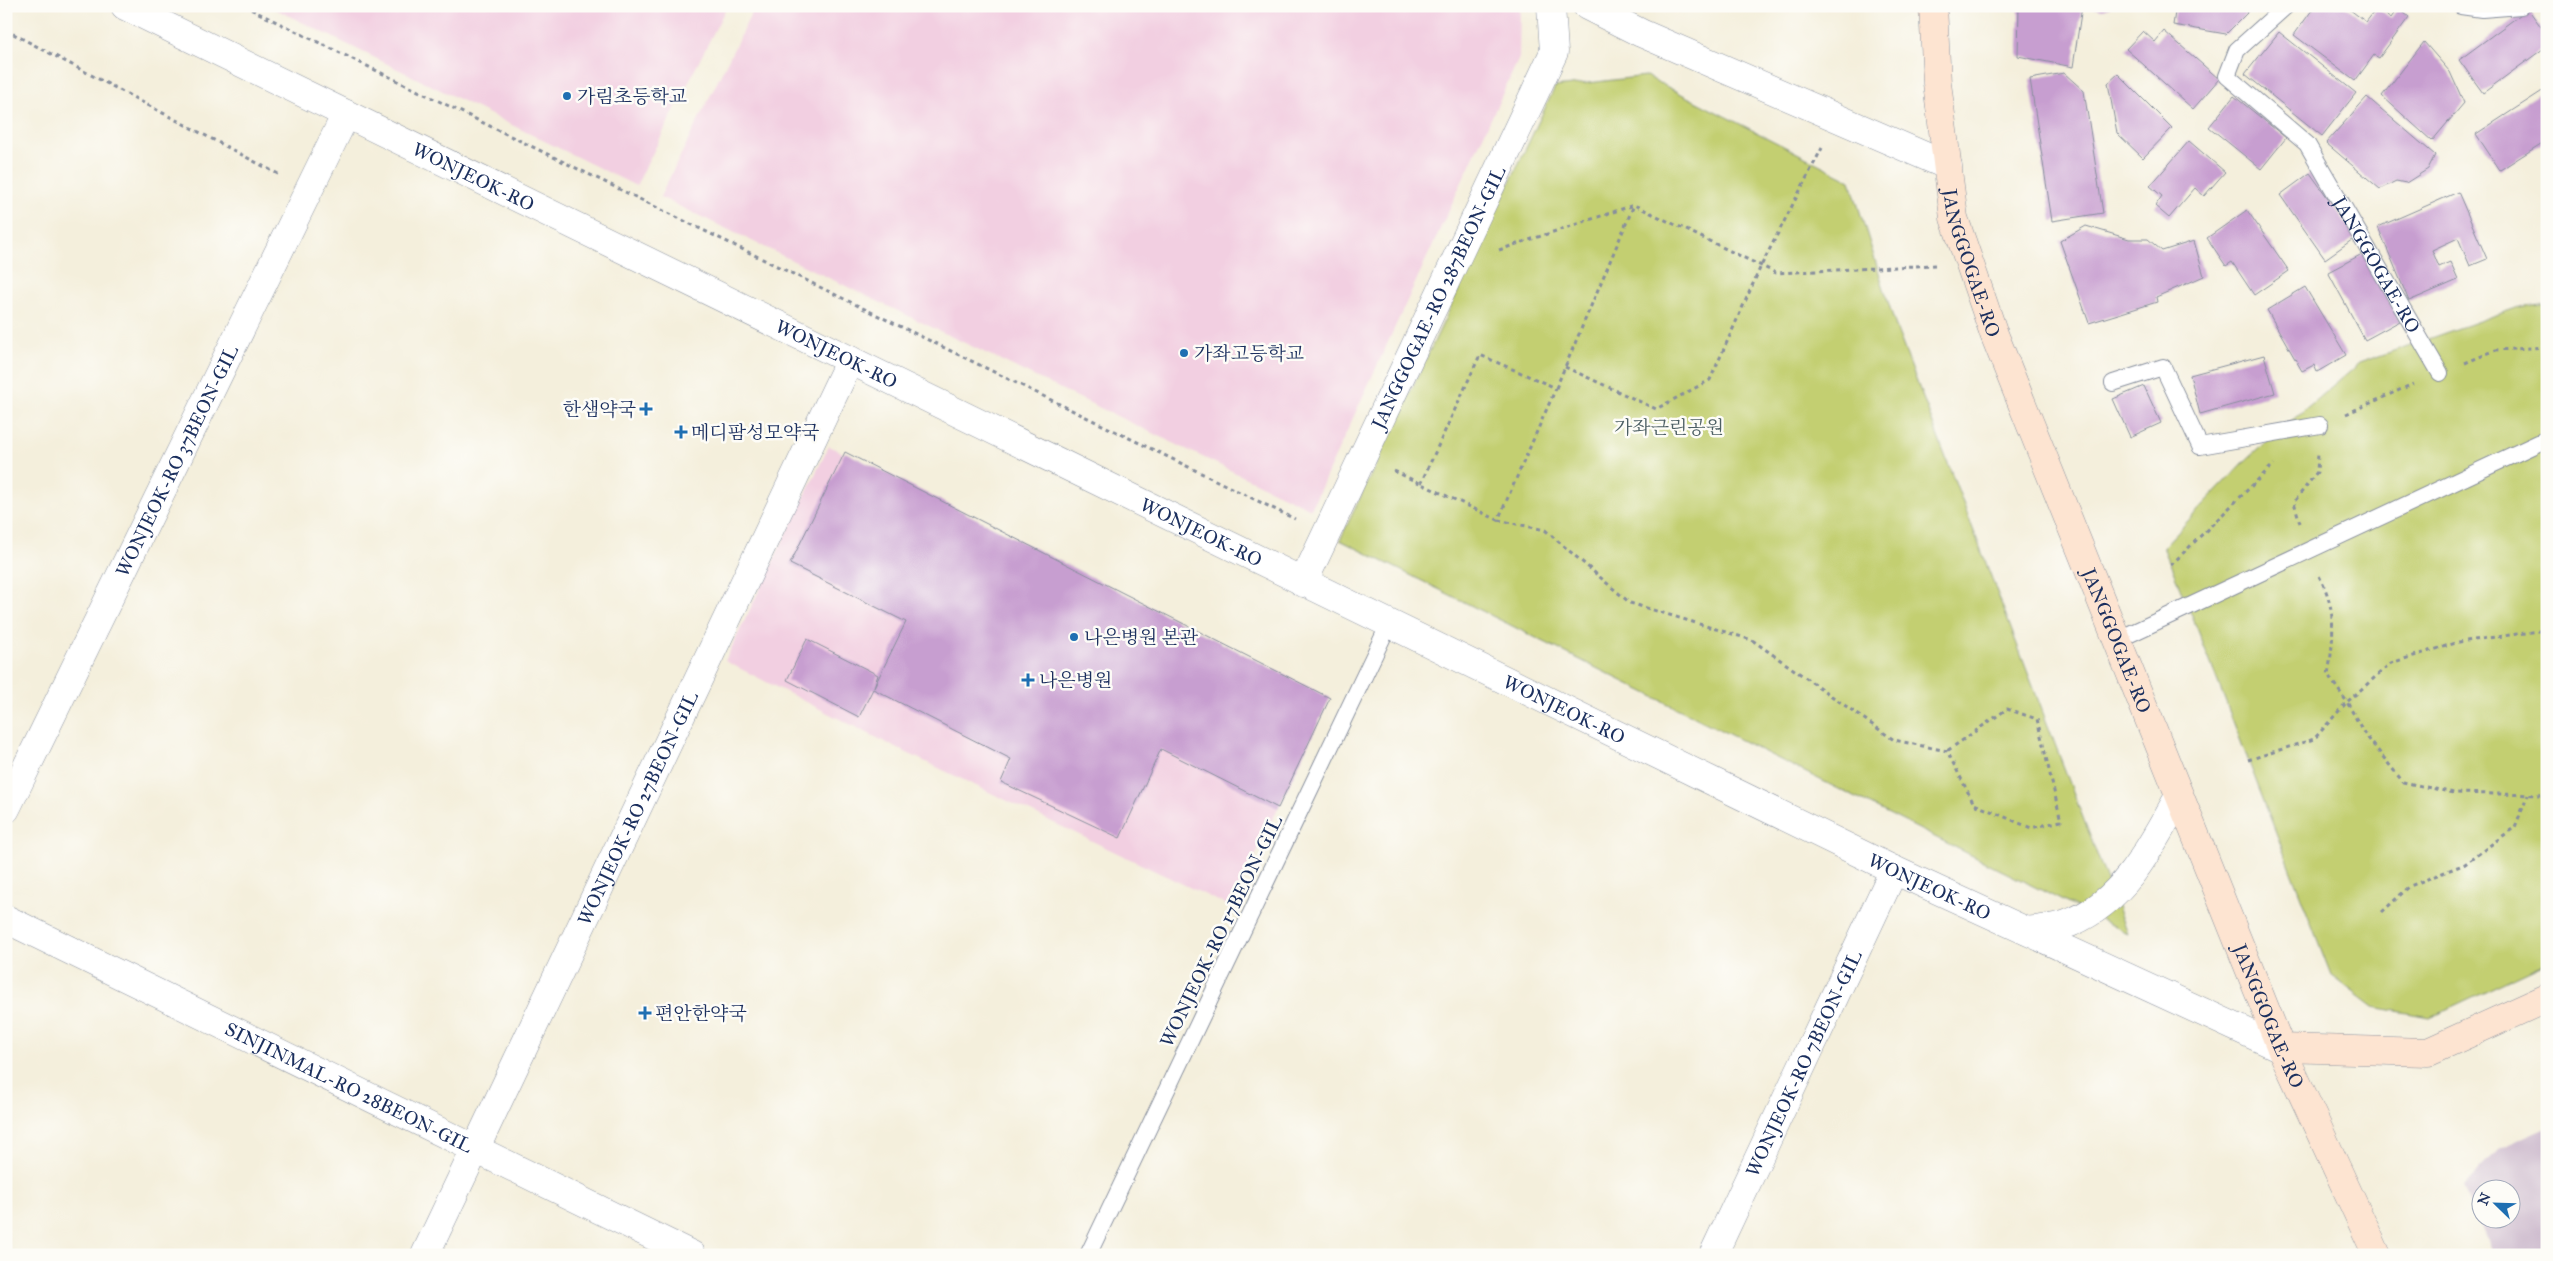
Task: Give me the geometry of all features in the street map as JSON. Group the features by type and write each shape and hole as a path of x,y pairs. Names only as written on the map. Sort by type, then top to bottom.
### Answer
{"main road":[{"name":"JANGGOGAE-RO","path":"1932,6 1937,82 1954,218 1994,334 2281,1048 2376,1255"},
{"path":"2281,1048 2428,1052 2547,998"}],"street":[{"name":"WONJEOK-RO","path":"125,6 1894,870 2281,1048"},
{"name":"JANGGOGAE-RO 287BEON-GIL","path":"1303,583 1451,266 1554,52 1551,6"},
{"path":"1587,6 1641,33 1948,166"},
{"name":"WONJEOK-RO 37BEON-GIL","path":"6,809 346,114"},
{"name":"WONJEOK-RO 27BEON-GIL","path":"425,1255 850,360"},
{"path":"2028,932 2071,923 2102,906 2124,883 2148,853 2180,796"},
{"name":"WONJEOK-RO 7BEON-GIL","path":"1713,1255 1894,870"},
{"name":"SINJINMAL-RO 28BEON-GIL","path":"6,919 692,1255"}],"lane":[{"name":"JANGGOGAE-RO","path":"2286,6 2237,50 2228,76 2307,144 2440,373"},
{"path":"2461,6 2482,9 2521,6"},
{"path":"2113,383 2163,367 2200,446 2320,425"},
{"path":"2117,640 2547,439"},
{"name":"WONJEOK-RO 17BEON-GIL","path":"1088,1255 1389,624"}],"path":[{"path":"244,6 1326,534"},
{"path":"6,30 309,191"},
{"path":"1565,367 1656,409 1710,380 1761,266 1838,118"},
{"path":"1451,266 1634,205 1776,272 1970,263"},
{"path":"1498,520 1634,205"},
{"path":"1420,483 1480,355 1556,388"},
{"path":"2320,425 2317,472 2294,502 2306,551 2330,595 2334,637 2328,675 2347,702 2364,733 2403,782 2454,793 2528,795 2547,793"},
{"path":"1362,457 1498,520 1545,530 1630,603 1752,640 1894,740 1947,751 2007,709 2037,719 2061,821 2031,828 1974,804 1947,751"},
{"path":"2248,760 2314,739 2347,702 2391,663 2459,642 2547,630"},
{"path":"2382,912 2410,886 2464,864 2515,828 2528,795"}],"shaded area":[{"name":"가림초등학교","path":"269,6 727,6 636,186"},
{"name":"가좌고등학교","path":"755,6 1520,6 1519,58 1311,509 660,197"},
{"name":"나은병원","path":"829,446 1330,698 1231,907 907,753 725,661"},
{"path":"2547,1127 2547,1255 2493,1255 2481,1228 2520,1228 2520,1178 2472,1178 2500,1148"},
{"path":"2470,1180 2470,1203 2463,1187"}],"green space":[{"name":"가좌근린공원","path":"1646,76 1850,180 1896,327 2127,933 1340,540 1555,87"},
{"path":"2547,303 2547,962 2430,1017 2373,1007 2331,975 2199,633 2163,547 2248,458 2359,363 2519,307"}],"building":[{"path":"2019,6 2082,6 2073,67 2018,56"},
{"path":"2088,6 2111,6 2111,7 2102,10"},
{"path":"2176,6 2254,6 2226,34 2173,25"},
{"path":"2315,6 2345,6 2366,22 2377,8 2391,18 2398,8 2409,17 2379,58 2374,55 2355,81 2294,35"},
{"path":"2528,9 2547,35 2547,46 2483,93 2459,60"},
{"path":"2143,31 2155,42 2164,31 2219,79 2193,109 2126,49"},
{"path":"2279,32 2356,93 2322,136 2245,74"},
{"path":"2424,42 2450,72 2464,103 2432,141 2382,96"},
{"path":"2064,73 2084,91 2103,213 2052,221 2030,79"},
{"path":"2118,74 2172,128 2143,158 2117,133 2108,83"},
{"path":"2547,88 2547,140 2500,170 2476,134"},
{"path":"2234,96 2286,138 2261,169 2209,127"},
{"path":"2367,97 2435,155 2428,169 2406,183 2396,181 2380,189 2326,143"},
{"path":"2189,141 2225,172 2204,196 2195,188 2169,218 2155,206 2162,196 2150,186"},
{"path":"2310,173 2356,237 2325,259 2280,195"},
{"path":"2458,192 2487,259 2470,266 2458,238 2432,250 2439,267 2450,262 2458,280 2409,301 2378,227"},
{"path":"2247,210 2289,271 2254,295 2232,262 2226,266 2207,238"},
{"path":"2086,226 2129,239 2148,239 2162,251 2194,241 2204,276 2156,297 2157,302 2089,323 2060,241"},
{"path":"2364,253 2400,321 2365,340 2328,272"},
{"path":"2305,287 2346,355 2317,372 2314,365 2302,371 2267,310"},
{"path":"2264,355 2275,393 2200,414 2190,375"},
{"path":"2144,386 2161,423 2130,437 2113,399"},
{"name":"나은병원","path":"845,452 1330,698 1278,808 1161,749 1120,838 1001,782 1011,759 873,689 859,717 787,680 807,639 878,675 874,687 906,622 790,564"}],"place":[{"name":"가림초등학교","path":"567,96"},
{"name":"가좌고등학교","path":"1184,353"},
{"name":"한샘약국","path":"646,409"},
{"name":"메디팜성모약국","path":"681,432"},
{"name":"나은병원 본관","path":"1074,637"},
{"name":"나은병원","path":"1028,680"},
{"name":"편안한약국","path":"645,1013"}]}
